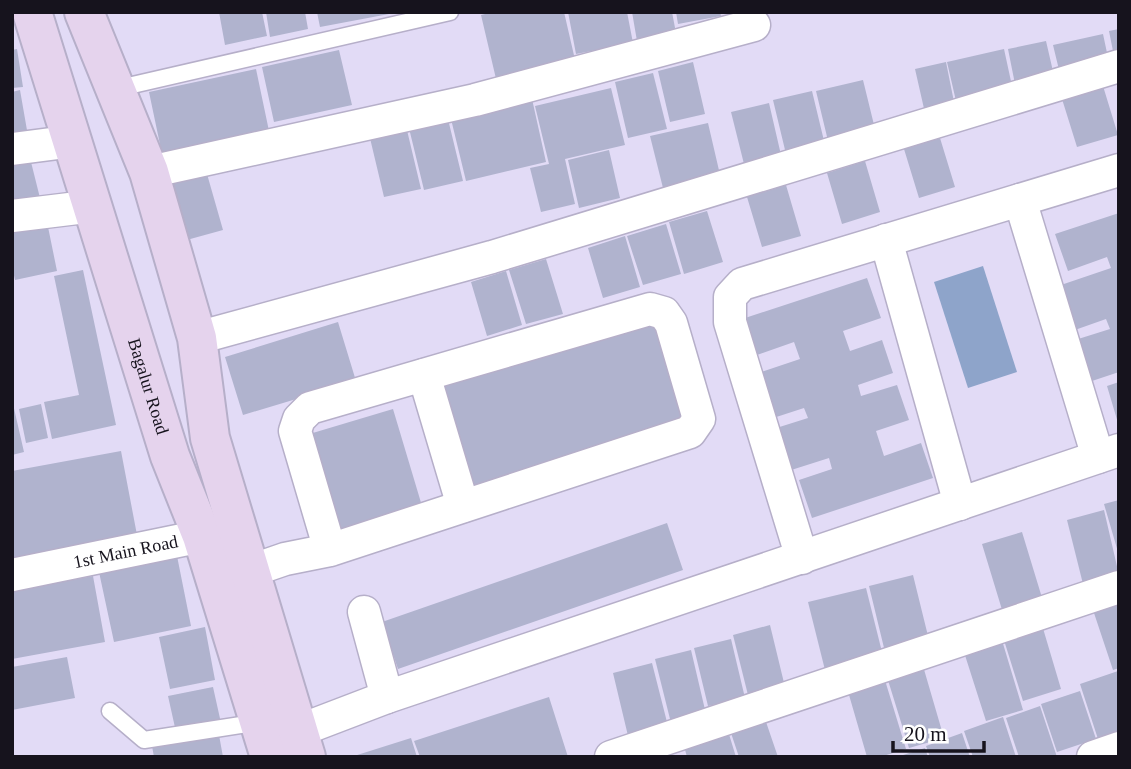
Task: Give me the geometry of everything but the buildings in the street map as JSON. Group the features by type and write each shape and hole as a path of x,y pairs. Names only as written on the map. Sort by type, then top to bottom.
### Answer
{"main road":[{"name":"Bagalur Road","path":"32,12 170,456 250,571 302,744"},
{"name":"Bagalur Road","path":"84,12 149,172 197,338 219,530 265,739"}],"street":[{"path":"149,172 475,100 754,25"},
{"path":"197,338 492,257 1119,66"},
{"path":"12,149 74,141"},
{"path":"802,558 730,322 730,297 742,284 1119,170"},
{"path":"302,744 387,698 1108,454 1020,200"},
{"path":"12,216 94,206"},
{"path":"886,240 960,504"},
{"path":"250,571 285,559 330,550 690,432 699,419 671,323 664,313 650,309 310,408 299,419 295,431 330,550"},
{"path":"424,375 463,506"},
{"name":"1st Main Road","path":"12,575 219,530"},
{"path":"611,757 1119,587"},
{"path":"364,612 387,698"},
{"path":"1093,757 1119,748"}],"lane":[{"path":"115,89 450,12"},
{"path":"110,711 144,740 265,739"}],"water":[{"path":"983,266 1017,372 968,388 934,282"}]}
